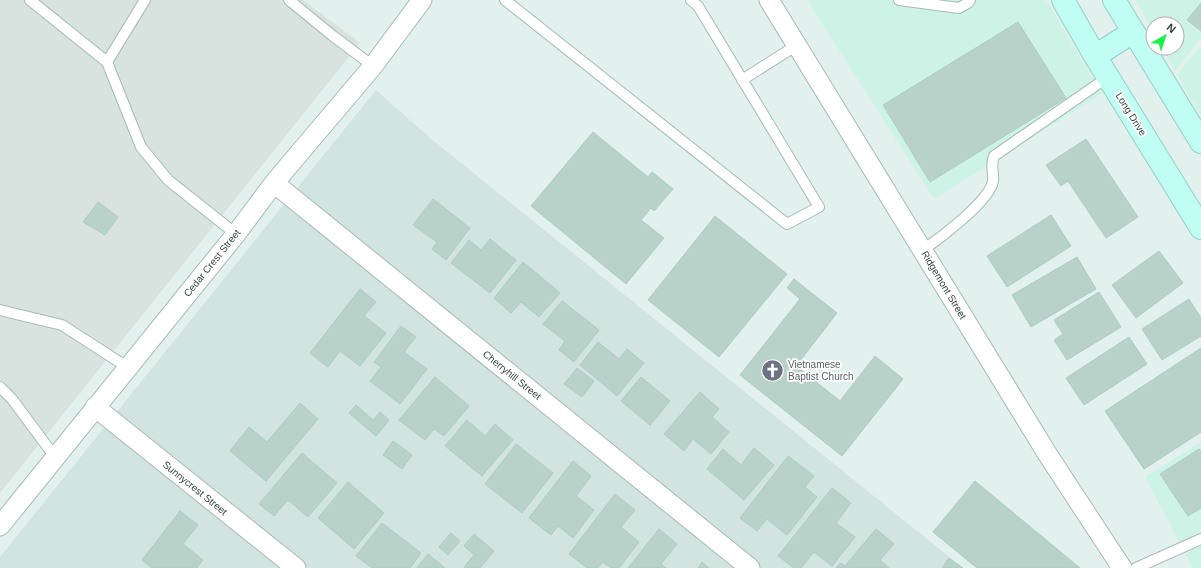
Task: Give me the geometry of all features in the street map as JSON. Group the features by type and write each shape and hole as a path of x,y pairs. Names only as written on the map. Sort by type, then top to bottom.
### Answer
{"main road":[{"name":"Long Drive","path":"1063,0 1095,56 1201,228"},
{"path":"1114,0 1201,142"},
{"path":"1095,56 1133,32"}],"street":[{"name":"Cedar Crest Street","path":"0,526 236,234 274,182 373,66 422,0"},
{"name":"Ridgemont Street","path":"770,0 1048,455 1122,568"},
{"name":"Cherryhill Street","path":"274,182 750,568"},
{"name":"Sunnycrest Street","path":"95,407 296,568"}],"lane":[{"path":"30,0 107,62 141,147 168,180 236,234"},
{"path":"107,62 145,0"},
{"path":"289,0 332,36 373,66"},
{"path":"505,0 787,224 819,207 698,6 691,0"},
{"path":"899,0 959,8 968,3 970,0"},
{"path":"742,80 797,45"},
{"path":"922,250 950,231 981,199 993,181 991,164 994,156 1108,77"},
{"path":"0,310 62,325 127,367"},
{"path":"0,387 12,398 55,457"},
{"path":"1136,568 1201,539"}],"shaded area":[{"path":"0,0 303,0 360,43 0,493"},
{"path":"807,0 1046,0 1102,94 934,199"},
{"path":"1135,0 1201,0 1201,38 1175,71 1167,56 1185,56 1185,16 1145,16 1145,18"},
{"path":"1201,45 1201,116 1177,75"},
{"path":"376,90 429,137 963,568 0,568 0,557"},
{"path":"1201,442 1201,568 1193,568 1145,477"}],"building":[{"path":"1201,3 1201,31 1187,20"},
{"path":"1018,22 1066,98 930,182 883,105"},
{"path":"593,132 648,177 652,172 673,189 654,211 651,208 641,220 664,238 626,284 531,206"},
{"path":"1086,139 1138,217 1106,238 1068,181 1061,186 1046,165"},
{"path":"433,199 470,228 446,260 432,249 437,242 413,225"},
{"path":"98,202 118,217 105,235 83,222"},
{"path":"1051,215 1071,246 1007,287 987,256"},
{"path":"715,216 787,274 719,357 648,300"},
{"path":"490,239 516,260 490,293 451,263 469,240 481,250"},
{"path":"1159,251 1183,283 1136,318 1112,285"},
{"path":"1077,257 1096,289 1031,327 1012,295"},
{"path":"523,262 560,293 539,317 521,302 511,313 494,298"},
{"name":"Vietnamese Baptist Church","path":"794,279 837,313 796,366 840,401 875,356 903,379 842,456 740,375 800,299 787,288"},
{"path":"360,289 376,302 364,316 386,333 360,366 340,351 328,367 310,353"},
{"path":"1099,292 1121,327 1067,360 1054,340 1063,334 1054,320"},
{"path":"1189,299 1201,318 1201,336 1162,360 1142,329"},
{"path":"562,301 599,330 574,362 559,350 565,341 543,324"},
{"path":"401,326 416,337 404,352 427,369 400,404 370,381 381,367 374,362"},
{"path":"1129,337 1147,364 1084,405 1066,378"},
{"path":"598,342 619,359 627,349 644,363 617,396 580,365"},
{"path":"1201,348 1201,432 1144,469 1105,411"},
{"path":"577,368 594,381 582,397 564,384"},
{"path":"435,377 469,406 444,436 434,429 425,440 399,420"},
{"path":"641,377 670,401 650,425 621,401"},
{"path":"700,392 719,409 712,417 729,432 711,454 693,439 684,451 664,434"},
{"path":"300,403 318,419 266,481 230,451 249,427 267,442"},
{"path":"356,405 373,420 380,412 389,420 376,436 349,413"},
{"path":"467,420 485,436 495,424 513,440 482,476 445,446"},
{"path":"393,441 412,455 402,469 383,455"},
{"path":"516,444 553,473 522,513 485,484"},
{"path":"754,448 774,465 744,500 707,469 723,449 741,465"},
{"path":"1199,449 1201,451 1201,508 1188,516 1160,474"},
{"path":"302,453 337,483 308,517 288,500 274,516 259,504"},
{"path":"788,456 814,476 805,487 817,497 787,535 767,519 757,531 740,518"},
{"path":"573,461 591,476 576,496 594,510 573,538 558,526 551,535 529,518"},
{"path":"975,481 1080,568 977,568 933,532"},
{"path":"348,482 384,513 354,549 318,518"},
{"path":"832,488 851,503 836,523 855,537 832,566 814,552 801,568 794,568 778,556"},
{"path":"615,494 635,510 621,527 639,542 619,568 611,568 603,562 598,568 587,568 569,554"},
{"path":"180,511 198,525 183,544 203,560 197,568 152,568 142,560"},
{"path":"382,523 421,553 410,568 372,568 356,556"},
{"path":"659,529 677,544 661,564 666,568 628,568"},
{"path":"876,529 894,544 880,560 889,568 836,568 840,563 845,566"},
{"path":"451,533 460,541 448,555 439,547"},
{"path":"474,534 494,551 480,568 465,568 464,567 474,555 464,546"},
{"path":"428,554 445,568 417,568"},
{"path":"949,558 963,568 942,568"},
{"path":"702,562 709,568 698,568"}],"place":[{"name":"Vietnamese Baptist Church","path":"772,370"}]}
